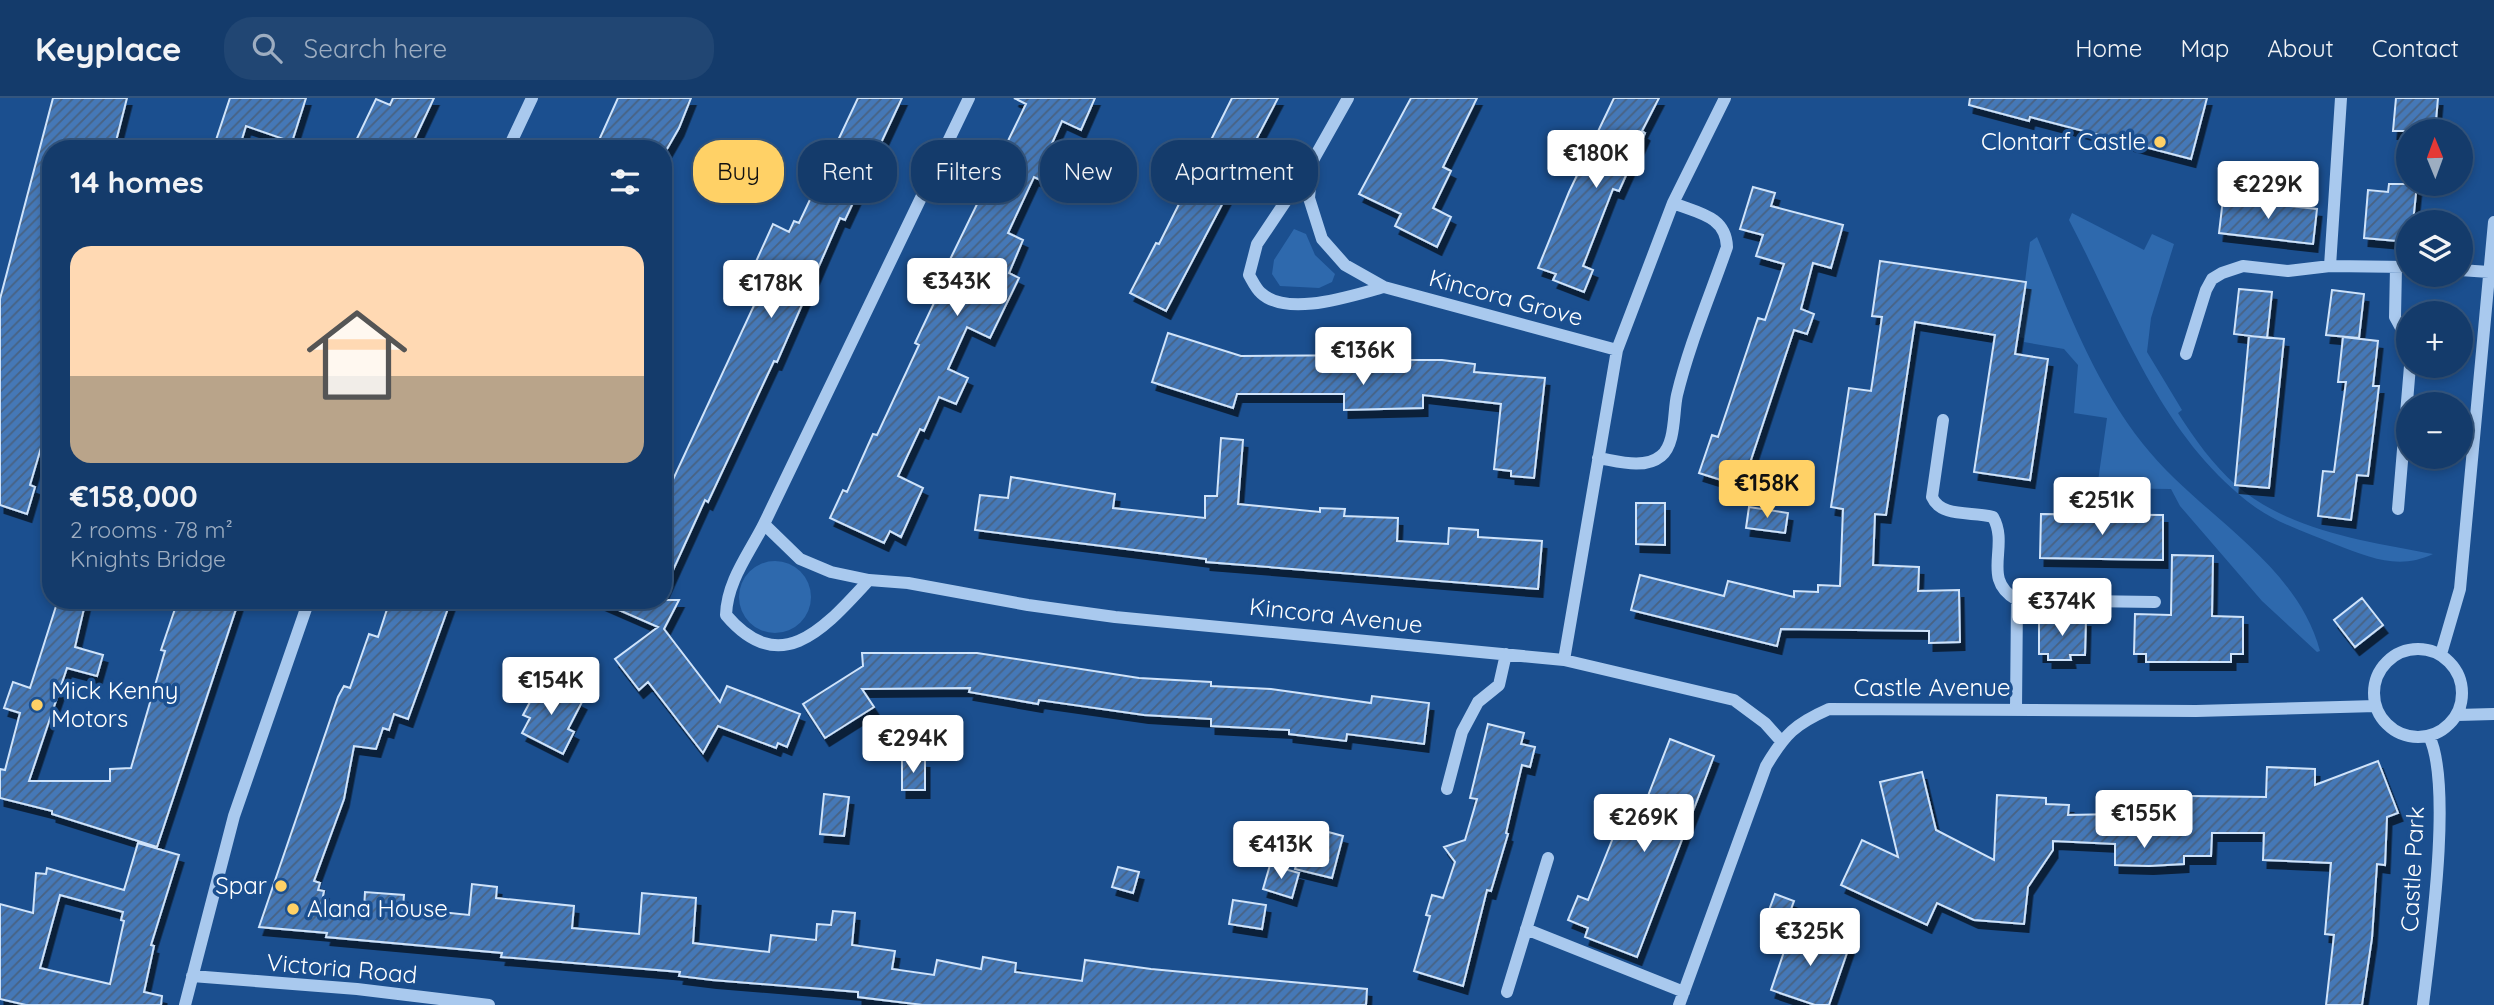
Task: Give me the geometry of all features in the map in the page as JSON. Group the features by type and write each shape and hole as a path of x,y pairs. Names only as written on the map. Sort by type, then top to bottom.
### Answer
{"street":[{"path":"512,140 532,98"},
{"path":"869,580 828,624 806,640 782,646 748,636 726,615 726,595 764,524 969,98"},
{"name":"Kincora Grove","path":"1318,151 1348,98"},
{"path":"1564,660 1617,350 1673,203 1725,98"},
{"path":"2330,266 2341,98"},
{"name":"Kincora Grove","path":"1284,203 1257,244 1249,275 1261,294 1287,304 1321,303 1384,287"},
{"name":"Kincora Grove","path":"1311,203 1322,239 1345,265 1384,287 1617,350"},
{"path":"1598,458 1635,464 1650,462 1662,456 1669,445 1677,395 1727,247 1727,232 1719,222 1673,203"},
{"path":"2441,654 2460,589 2494,222"},
{"path":"2186,354 2206,290 2212,279 2222,273 2243,266 2288,271 2330,266 2396,267"},
{"path":"2473,271 2489,272"},
{"path":"2398,509 2409,378"},
{"path":"1942,420 1932,497 1936,506 1944,510 1993,517 1999,527 1998,580 2004,593 2017,600 2155,603"},
{"name":"Kincora Avenue","path":"764,524 800,559 831,572 869,580 908,583 1028,605 1115,617 1564,660 1734,700 1765,723 1781,741"},
{"path":"2017,600 2017,709"},
{"path":"185,1005 234,816 306,609"},
{"path":"2414,648 2441,654 2455,668 2461,679 2463,692 2457,715 2444,729 2429,736 2406,736 2394,730 2384,721 2376,706 2376,678 2387,661 2414,648"},
{"path":"1447,789 1462,732 1478,702 1499,685 1506,654"},
{"name":"Castle Avenue","path":"1679,1005 1766,766 1781,741 1799,722 1829,709 2323,710 2376,706"},
{"path":"2457,715 2494,714"},
{"name":"Castle Park","path":"2423,1005 2440,813 2436,751 2429,736"},
{"path":"1507,992 1548,858"},
{"path":"1526,929 1684,992"},
{"name":"Victoria Road","path":"192,976 357,989 489,1005"}],"shaded area":[{"path":"2072,213 2144,250 2152,234 2174,244 2151,318 2147,352 2182,410 2178,413 2219,469 2256,500 2304,523 2356,539 2433,554 2421,559 2397,562 2362,554 2274,519 2255,507 2222,478 2193,446 2146,375 2069,220"},
{"path":"1294,229 1306,234 1315,255 1335,274 1332,282 1319,288 1280,286 1272,274 1274,260"},
{"path":"2037,237 2083,345 2126,420 2166,470 2244,540 2290,591 2308,619 2320,651 2317,652 2262,601 2180,506 2171,489 2097,488 2107,418 2074,413 2078,365 2064,349 2024,342 2024,338 2018,337 2030,242"},
{"path":"775,561 795,567 805,577 811,597 805,617 795,627 775,633 755,627 745,617 739,597 745,577 755,567"}],"building":[{"path":"53,98 127,98 116,140 42,140 42,444 30,485 35,487 27,514 0,505 0,299"},
{"path":"230,98 306,98 293,140 246,126 242,140 216,140"},
{"path":"393,98 434,98 414,140 356,140 376,99 390,105"},
{"path":"618,98 691,98 672,140 599,140"},
{"path":"858,98 902,98 882,140 838,140"},
{"path":"1014,98 1095,98 1081,130 1062,121 1054,140 1040,140 1040,180 1034,177 1026,194 1026,140 1008,140 1026,104"},
{"path":"1232,98 1278,98 1256,140 1211,140"},
{"path":"1411,98 1477,98 1443,167 1451,171 1433,208 1451,217 1437,247 1395,226 1401,214 1359,194"},
{"path":"1614,98 1659,98 1642,131 1645,133 1619,191 1613,189 1583,266 1593,270 1584,292 1553,280 1556,274 1538,268 1569,192"},
{"name":"Clontarf Castle","path":"1970,98 2207,98 2191,159 2030,117 2029,121 1969,105"},
{"path":"2396,98 2438,98 2436,119 2396,119 2396,131 2393,131"},
{"path":"2389,184 2396,184 2396,196 2416,196 2414,210 2396,210 2396,241 2364,238 2368,190 2388,192"},
{"path":"1753,187 1775,193 1771,206 1843,225 1831,268 1813,263 1801,309 1814,314 1807,334 1794,330 1743,484 1734,484 1699,473 1712,435 1718,437 1758,318 1765,320 1784,264 1756,256 1763,235 1740,229"},
{"path":"2223,199 2317,209 2313,244 2219,233"},
{"path":"808,203 853,203 845,220 840,218 777,362 774,361 672,572 672,482 769,273 754,266 773,224 789,232 794,221 799,223"},
{"path":"978,203 1022,203 1008,233 1023,240 1009,273 1019,278 990,338 967,327 948,369 968,378 956,404 939,397 924,431 920,429 898,476 923,488 901,537 890,531 884,543 830,518 843,490 847,492 873,434 877,435 919,345 915,343 943,284 939,282"},
{"path":"1180,203 1223,203 1166,311 1130,293 1156,243 1159,244"},
{"path":"1880,261 2026,282 2015,354 2048,359 2030,480 1974,472 1995,335 1915,322 1886,515 1875,514 1873,565 1919,567 1918,591 1959,590 1960,642 1929,643 1929,631 1781,629 1777,646 1631,610 1640,575 1724,596 1728,581 1794,597 1794,591 1818,592 1818,585 1840,586 1843,509 1831,507 1849,388 1871,391 1882,317 1872,316"},
{"path":"2239,289 2272,292 2267,338 2234,334"},
{"path":"2332,290 2364,294 2359,338 2326,335"},
{"path":"1168,333 1241,356 1401,355 1401,360 1442,360 1475,364 1474,372 1545,378 1534,478 1511,476 1511,471 1494,469 1501,404 1423,395 1423,408 1344,410 1344,394 1237,394 1233,408 1152,382"},
{"path":"2249,336 2284,339 2269,488 2235,485"},
{"path":"2343,337 2378,341 2373,386 2379,386 2368,476 2357,475 2351,520 2318,516 2323,471 2334,472 2346,382 2338,382"},
{"path":"1221,438 1243,440 1238,504 1320,512 1320,508 1345,509 1344,516 1398,518 1397,541 1448,544 1449,528 1478,530 1478,537 1542,541 1538,589 1206,562 1206,559 975,530 980,495 1008,498 1011,477 1115,494 1113,508 1205,518 1205,496 1217,496"},
{"path":"1636,503 1665,503 1665,545 1636,544"},
{"path":"1749,507 1788,513 1785,533 1746,528"},
{"path":"2041,514 2163,515 2163,560 2040,558"},
{"path":"2172,555 2213,556 2212,616 2243,617 2243,654 2231,654 2231,662 2146,662 2146,654 2134,654 2135,614 2171,615"},
{"path":"2362,598 2383,625 2355,647 2334,620"},
{"path":"672,600 679,600 664,629 720,702 727,686 800,714 787,747 778,743 776,748 718,726 703,753 648,682 639,690 615,659 658,627 617,609 672,609"},
{"path":"55,609 84,609 75,647 103,655 97,676 67,668 29,781 110,781 110,769 131,768 165,651 161,650 175,609 236,609 157,847 52,814 52,811 0,798 0,769 5,770 20,713 4,708 13,682 30,688"},
{"path":"387,609 448,609 408,719 394,714 389,730 383,728 376,749 354,746 344,799 314,881 320,883 318,890 324,891 321,906 364,910 365,892 404,895 403,908 469,915 472,884 497,887 496,898 574,906 572,928 639,934 642,893 696,898 693,943 769,952 771,935 816,940 817,924 831,925 833,911 855,913 852,945 895,951 892,969 934,975 937,960 981,969 983,957 1016,963 1015,972 1082,981 1085,960 1151,969 1367,989 1366,1005 923,1005 858,997 858,992 712,980 679,976 680,972 501,957 502,953 326,937 327,933 259,927 338,697 344,686 350,688 369,634 378,637"},
{"path":"2039,618 2086,619 2085,655 2070,655 2071,660 2048,660 2048,654 2039,654"},
{"path":"862,653 977,653 1139,678 1211,682 1211,686 1271,689 1371,703 1372,696 1429,703 1424,744 1347,734 1346,741 1289,734 1289,730 1211,726 1211,719 1144,715 1039,700 1038,704 969,692 970,688 862,689 874,707 825,738 803,704 863,666"},
{"path":"541,681 582,702 568,729 574,732 563,754 522,733 530,718 523,715"},
{"path":"1488,724 1524,733 1521,744 1535,747 1530,767 1522,765 1506,833 1508,834 1491,891 1487,890 1463,986 1414,971 1430,916 1426,915 1432,895 1443,898 1455,862 1444,847 1465,840 1477,799 1470,798"},
{"path":"1670,739 1714,756 1637,957 1585,937 1588,928 1568,920 1578,896 1588,900 1623,813 1639,819"},
{"path":"902,759 925,760 925,790 902,790"},
{"path":"2378,761 2398,813 2387,817 2385,865 2377,864 2372,938 2362,1005 2326,1005 2334,935 2325,934 2331,863 2263,860 2264,833 2212,833 2211,856 2184,856 2184,864 2149,866 2115,865 2115,844 2053,841 2053,850 2028,887 2024,924 1974,920 1937,903 1927,925 1841,885 1862,840 1898,857 1880,782 1922,772 1936,830 1994,860 1997,795 2046,798 2046,804 2069,805 2068,815 2116,814 2116,795 2266,797 2267,767 2315,769 2315,785"},
{"path":"824,794 849,797 844,836 820,834"},
{"path":"1306,826 1343,836 1332,878 1295,869"},
{"path":"138,843 179,855 151,945 154,946 144,992 162,996 161,1005 26,1005 0,999 0,904 33,913 36,873 46,874 47,868 124,890","holes":["60,895 123,912 121,920 124,921 110,984 40,968"]},
{"path":"1270,865 1299,873 1292,898 1263,889"},
{"path":"1118,867 1139,872 1133,893 1112,887"},
{"path":"1775,894 1794,901 1781,936 1762,929"},
{"path":"1233,900 1266,905 1262,929 1229,924"},
{"path":"1792,928 1849,947 1829,1005 1815,1005 1771,990"}],"place":[{"name":"Clontarf Castle","path":"2160,142"},
{"name":"Mick Kenny Motors","path":"37,705"},
{"name":"Spar","path":"281,886"},
{"name":"Alana House","path":"293,909"}]}
